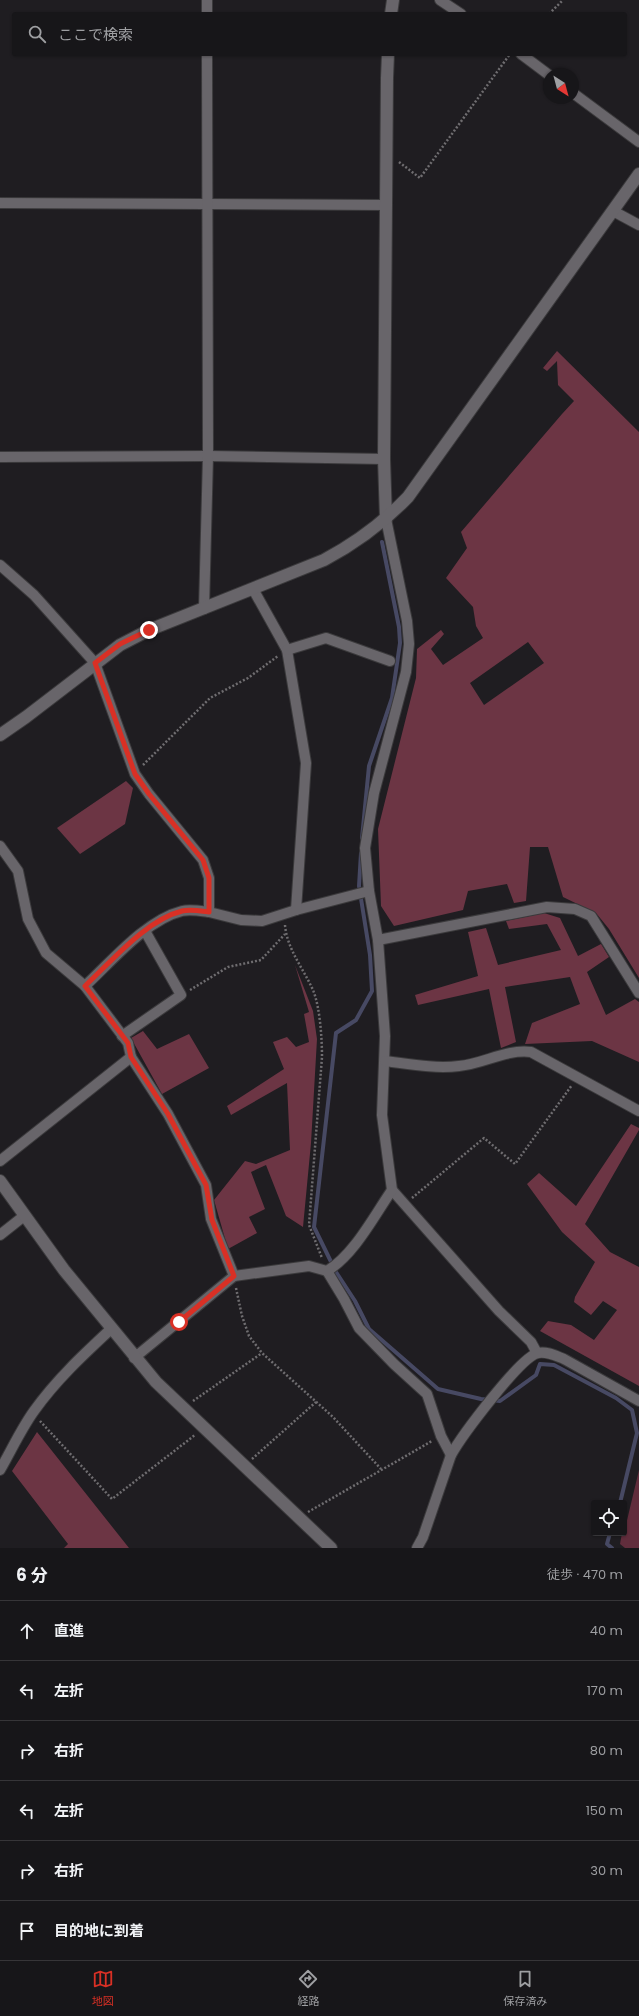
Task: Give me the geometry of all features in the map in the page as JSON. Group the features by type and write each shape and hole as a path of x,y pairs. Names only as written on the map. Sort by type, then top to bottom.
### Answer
{"street":[{"path":"207,0 207,12"},
{"path":"392,12 393,0"},
{"path":"440,0 458,12"},
{"path":"204,609 208,456 207,56"},
{"path":"388,56 384,459 386,519 407,621 409,644 406,672 374,793 365,848 362,893 378,940 385,1036 382,1114 392,1190 499,1311 531,1342 537,1353"},
{"path":"523,56 543,71"},
{"path":"579,97 639,142"},
{"path":"0,734 26,717 120,644 324,560 347,548 386,519 408,497 639,174"},
{"path":"0,203 387,205"},
{"path":"612,211 639,225"},
{"path":"0,457 208,456 384,459"},
{"path":"0,565 34,596 95,663 135,774 149,794 203,860 209,878 209,912"},
{"path":"253,589 287,650 306,763 296,910"},
{"path":"287,650 326,638 390,661"},
{"path":"0,846 18,872 28,920 46,953 85,986 128,1043 131,1057 168,1114 206,1185 212,1220 234,1276"},
{"path":"85,986 145,931 170,915 184,910 209,912 240,920 262,921 296,910 362,893"},
{"path":"378,940 546,907 575,909 591,916 639,993"},
{"path":"122,1036 181,995 145,931"},
{"path":"385,1061 436,1067 460,1066 518,1051 531,1052 639,1111"},
{"path":"0,1161 131,1057"},
{"path":"0,1181 64,1270 134,1358 182,1408 331,1548"},
{"path":"134,1358 234,1276 309,1266 332,1268 348,1254 392,1190"},
{"path":"0,1235 24,1216"},
{"path":"332,1268 344,1299 359,1328 394,1364 427,1394 441,1436 451,1455"},
{"path":"0,1470 33,1413 69,1368 111,1329"},
{"path":"417,1548 451,1455 458,1443 491,1400 528,1359 537,1353 551,1354 564,1359 639,1401"}],"path":[{"path":"551,12 563,0"},
{"path":"387,153 420,178 509,56"},
{"path":"135,774 210,698 248,678 287,650"},
{"path":"284,914 285,934 296,960 313,991 321,1032 322,1057 309,1225 332,1268"},
{"path":"181,995 228,967 261,960 285,934"},
{"path":"404,1204 484,1138 515,1164 577,1078"},
{"path":"234,1276 242,1316 249,1336 262,1353 316,1402 334,1416 381,1469"},
{"path":"182,1408 262,1353"},
{"path":"245,1466 316,1402"},
{"path":"33,1413 112,1499 204,1428"},
{"path":"298,1518 381,1469 441,1436"}],"shaded area":[{"path":"557,351 639,432 639,978 609,929 596,913 563,897 548,847 530,847 526,901 514,903 507,884 468,891 463,910 394,926 381,906 378,829 416,678 417,649 441,630 444,634 431,649 443,665 483,638 476,626 473,607 446,578 467,548 461,532 574,401 558,385 557,361 547,371 543,368","holes":["528,642 544,663 484,705 470,683"]},
{"path":"126,781 133,788 125,824 80,854 57,828"},
{"path":"544,913 560,918 578,956 601,944 609,957 587,972 606,1015 635,999 639,1002 639,1062 592,1041 525,1044 532,1023 580,1004 570,977 505,987 516,1042 501,1048 489,989 418,1005 415,995 478,976 468,932 486,928 498,965 561,950 547,924 509,929 506,921"},
{"path":"295,965 313,1011 317,1039 311,1143 303,1227 286,1216 266,1165 251,1172 265,1209 249,1217 257,1233 228,1249 214,1200 245,1161 256,1164 290,1150 287,1083 231,1115 227,1106 284,1069 273,1042 287,1037 296,1047 309,1042 304,1014 309,1012"},
{"path":"143,1031 157,1049 189,1034 209,1068 162,1094 131,1038"},
{"path":"631,1124 639,1128 639,1130 585,1224 610,1252 639,1267 639,1386 540,1331 548,1321 571,1325 594,1340 617,1310 603,1301 591,1315 574,1302 575,1297 595,1262 562,1232 527,1184 539,1173 576,1206"},
{"path":"37,1432 129,1548 64,1548 68,1544 12,1471"},
{"path":"639,1470 639,1548 625,1548 620,1544 621,1536 627,1536 627,1520"}],"waterway":[{"path":"362,838 369,766 392,698 400,643 399,627 382,542"},
{"path":"361,853 359,886 370,955 372,991 356,1020 336,1033 314,1227 336,1272 355,1301 369,1329 438,1389 481,1399 500,1401 536,1375 540,1364 554,1365 616,1398 632,1410 637,1433 621,1500"},
{"path":"609,1536 607,1544 612,1548"}],"route":[{"path":"149,630 120,644 95,663 135,774 149,794 203,860 209,878 209,912 184,910 170,915 145,931 85,986 128,1043 131,1057 168,1114 206,1185 212,1220 234,1276 179,1322"}]}
